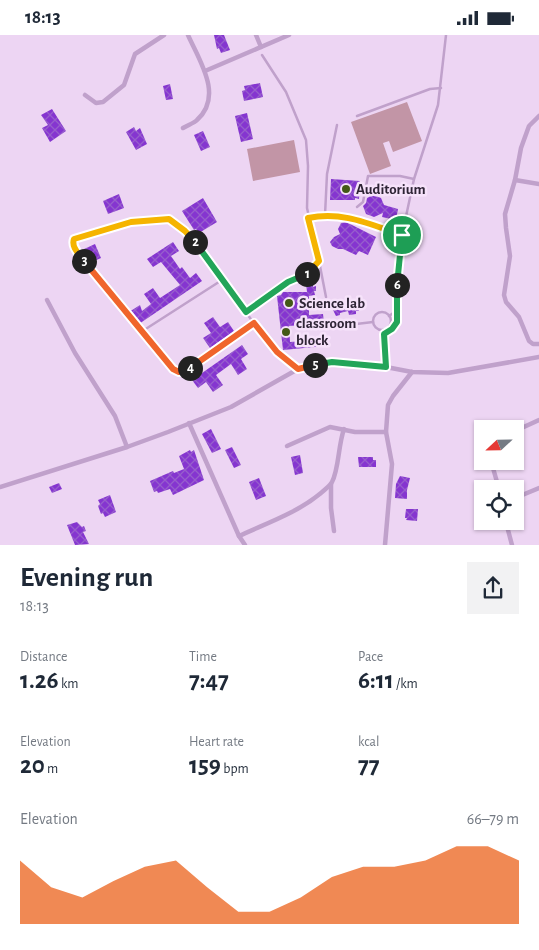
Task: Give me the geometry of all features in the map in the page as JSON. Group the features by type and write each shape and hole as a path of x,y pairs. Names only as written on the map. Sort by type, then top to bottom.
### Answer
{"street":[{"path":"85,95 96,103 102,102 124,85 135,54 164,35"},
{"path":"183,128 197,120 205,110 210,91 205,71 188,35"},
{"path":"256,35 261,47"},
{"path":"205,71 289,35"},
{"path":"539,116 529,127 524,141 505,220 510,256 504,295 506,302 520,317 529,341 532,344 539,344"},
{"path":"515,180 539,184"},
{"path":"47,300 71,347 115,416 127,447"},
{"path":"0,487 127,447 231,407 298,369 332,362 448,373 539,357"},
{"path":"385,545 392,464 386,432 388,405 412,371"},
{"path":"524,427 539,420"},
{"path":"189,423 239,536 245,545"},
{"path":"287,446 330,427 355,432 386,432"},
{"path":"334,531 331,508 331,484 344,429"},
{"path":"239,536 294,511 311,501 331,484"},
{"path":"524,494 539,488"},
{"path":"508,530 512,545"}],"lane":[{"path":"384,334 396,324 398,265 402,235 414,179 436,115 441,88 446,35"},
{"path":"262,55 286,92 306,140 308,218 326,297"},
{"path":"356,117 427,90 441,88"},
{"path":"325,215 326,174 337,125"},
{"path":"357,207 363,202 368,176 400,176 414,179"},
{"path":"308,218 325,215 349,218 402,235"},
{"path":"254,323 182,372 176,372 141,332 74,247 74,239 131,222 169,219 191,237 277,352 298,369"},
{"path":"246,312 288,282 307,274 319,261"},
{"path":"141,332 222,280"},
{"path":"389,316 396,311"},
{"path":"384,330 376,328 373,323 374,317 378,313 384,313 389,316"},
{"path":"386,367 384,330 390,324 389,316"},
{"path":"331,327 373,323"}],"shaded area":[{"path":"407,102 422,141 393,152 389,141 383,143 391,166 370,174 351,122"},
{"path":"294,140 300,172 253,181 247,149"}],"building":[{"path":"214,35 224,35 230,50 221,53 219,48 217,49"},
{"path":"260,83 263,97 244,101 242,91 245,90 244,86"},
{"path":"170,84 173,99 166,100 163,86"},
{"path":"52,109 66,131 50,142 42,128 48,125 41,115"},
{"path":"247,113 253,139 241,142 235,116"},
{"path":"134,127 136,131 140,128 147,144 136,150 126,132"},
{"path":"203,131 210,147 201,151 194,135"},
{"name":"Auditorium","path":"331,179 360,181 359,199 330,200"},
{"path":"119,194 124,208 108,214 103,201"},
{"path":"373,195 381,198 384,205 398,209 396,220 382,217 383,213 374,217 366,214 363,206 367,198"},
{"path":"203,198 217,222 199,233 196,229 194,230 182,211"},
{"path":"346,222 376,237 368,255 359,251 356,255 332,246 330,242 340,234 338,229 341,223"},
{"path":"173,242 179,251 171,256 180,269 182,267 190,278 196,273 202,281 139,324 129,312 140,305 142,311 151,304 144,294 153,288 160,298 180,285 161,262 153,267 147,259"},
{"path":"95,244 101,258 92,262 91,259 88,259 84,249"},
{"path":"306,284 313,284 313,287 316,286 315,295 309,296 309,315 323,314 324,323 289,326 290,342 325,339 325,346 283,350 277,296 283,292 307,292"},
{"path":"362,300 362,307 359,308 359,311 356,311 356,314 349,315 348,311 336,316 333,310 330,310 328,303"},
{"path":"213,317 220,327 228,322 234,331 210,348 203,338 211,333 204,323"},
{"path":"242,345 248,354 241,359 247,369 238,375 231,364 216,375 223,385 213,392 206,382 198,388 192,380"},
{"path":"211,429 221,449 212,453 202,434"},
{"path":"232,447 241,465 234,468 225,450"},
{"path":"190,450 191,452 194,450 204,480 173,495 170,489 158,493 157,491 154,492 150,481 173,471 174,473 184,469 179,456"},
{"path":"300,455 303,473 295,475 291,457"},
{"path":"358,457 373,457 373,460 376,460 376,467 359,467"},
{"path":"400,476 410,478 407,499 395,498 396,484"},
{"path":"259,478 266,496 256,500 249,482"},
{"path":"59,483 62,489 52,493 49,487"},
{"path":"110,495 116,512 105,517 103,513 101,514 98,500"},
{"path":"406,509 418,509 417,521 406,520"},
{"path":"77,522 82,527 84,526 86,531 83,532 89,544 75,545 67,525"}],"place":[{"name":"Auditorium","path":"346,189"},
{"name":"Science lab","path":"289,303"},
{"name":"classroom block","path":"286,332"}],"route":[{"path":"325,215 340,216 362,221 402,235 398,265 397,322 392,329 384,334 386,367 332,362 298,369 277,352 254,323 187,370 176,372 97,278 73,244 74,239 79,236 131,222 164,218 172,219 191,237 246,312 288,282 307,274 319,261 308,218 325,215"}]}
